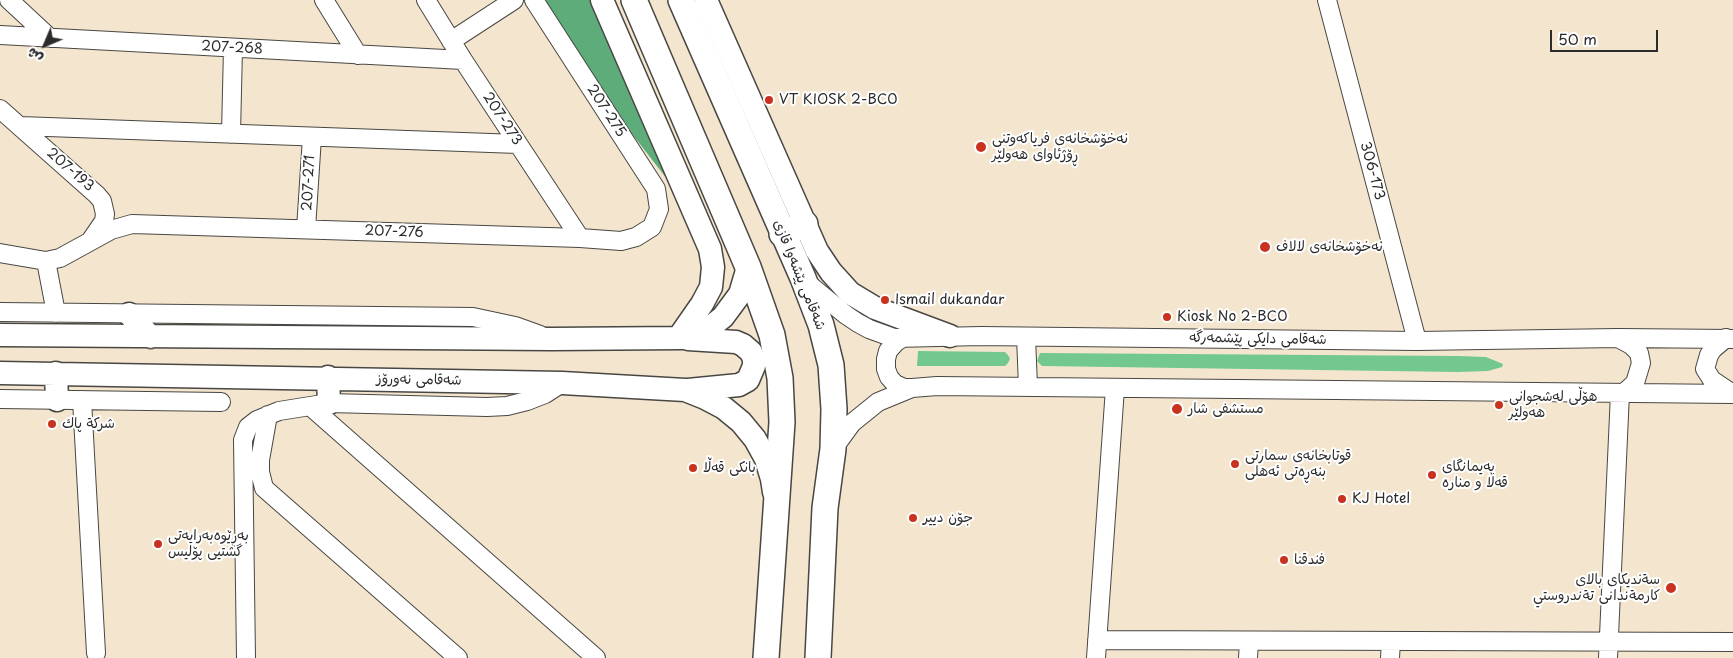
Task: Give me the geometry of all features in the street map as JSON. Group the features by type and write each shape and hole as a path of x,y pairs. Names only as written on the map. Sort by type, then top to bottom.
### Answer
{"highway":[{"path":"634,0 748,267 772,335 780,378 782,422 766,658"},
{"name":"شەقامی پێشەوا قازی","path":"681,0 802,278 821,325 831,365 834,410 833,449 825,508 818,658"},
{"path":"782,234 805,224"}],"main road":[{"path":"602,0 710,248 713,267 711,286 680,338"},
{"path":"706,0 817,251 831,272 850,293 875,308 950,336"},
{"path":"680,338 708,329 723,317 740,294 747,276 748,267"},
{"path":"129,314 151,337"},
{"path":"0,336 552,340 680,338 739,343 751,352 754,370 746,382 739,385 685,390"},
{"name":"شەقامی نەورۆز","path":"0,373 328,377 562,383 685,390 724,408 741,422 755,439 766,459 776,501"},
{"path":"56,373 57,400"},
{"path":"319,404 328,377"}],"street":[{"path":"8,0 50,38"},
{"path":"324,0 358,55"},
{"name":"207-273","path":"426,0 463,60 580,238"},
{"path":"451,41 514,0"},
{"name":"207-275","path":"534,0 656,189 659,209 652,227"},
{"name":"306-173","path":"1326,0 1417,341"},
{"name":"207-268","path":"0,35 463,60"},
{"path":"231,134 233,48"},
{"name":"207-193","path":"0,109 98,195 102,201 105,214 104,221 88,244"},
{"path":"20,126 518,144"},
{"name":"207-271","path":"306,229 312,137"},
{"name":"207-276","path":"46,261 60,258 111,230 132,224 580,238 622,241 636,237 652,227"},
{"path":"3,251 46,261 56,313"},
{"name":"شەقامی دایکی پێشمەرگە","path":"802,278 858,323 894,338 1026,336 1417,341 1730,338"},
{"path":"0,312 473,317 515,326 552,340"},
{"path":"1026,336 1028,386"},
{"path":"904,337 896,342 888,351 886,360 886,369 889,377 896,384 904,388 1028,386 1733,394"},
{"path":"1608,650 1622,393 1635,383 1641,363 1639,353 1632,345 1618,338"},
{"path":"1730,338 1713,349 1705,369 1712,380 1733,394"},
{"path":"246,658 243,440 248,427 257,420 279,411 319,404 507,406 527,402 545,394 562,383"},
{"path":"833,449 852,422 864,412 885,399 912,388"},
{"path":"1096,658 1116,388"},
{"path":"0,399 221,402"},
{"path":"82,400 96,652"},
{"path":"319,404 596,658"},
{"path":"268,415 260,460 262,484 267,492 458,658"},
{"path":"1097,640 1248,649 1608,650 1733,642"}],"green space":[{"path":"544,0 590,0 667,179 622,121"},
{"path":"918,351 1005,352 1010,359 1005,366 917,366"},
{"path":"1040,353 1459,356 1486,357 1503,364 1502,367 1488,371 1458,372 1042,366 1037,361"}],"place":[{"name":"VT KIOSK 2-BC0","path":"769,100"},
{"name":"نەخۆشخانەی فریاکەوتنی ڕۆژئاوای هەولێر","path":"981,147"},
{"name":"نەخۆشخانەی لالاف","path":"1265,247"},
{"name":"Ismail dukandar","path":"885,300"},
{"name":"Kiosk No 2-BC0","path":"1167,317"},
{"name":"هۆڵی لەشجوانی هەولێر","path":"1499,405"},
{"name":"مستشفى شار","path":"1177,409"},
{"name":"شركة پاك","path":"52,424"},
{"name":"قوتابخانەی سمارتی بنەڕەتی ئەهلی","path":"1235,464"},
{"name":"بانکی قەڵا","path":"693,468"},
{"name":"پەیمانگای قەلا و منارە","path":"1432,475"},
{"name":"KJ Hotel","path":"1342,499"},
{"name":"جۆن دییر","path":"913,518"},
{"name":"بەڕێوەبەرایەتی گشتیی پۆلیس","path":"158,544"},
{"name":"فندقنا","path":"1284,560"},
{"name":"سةنديكاى بالاى كارمةندانى تةندروستي","path":"1671,588"}]}
